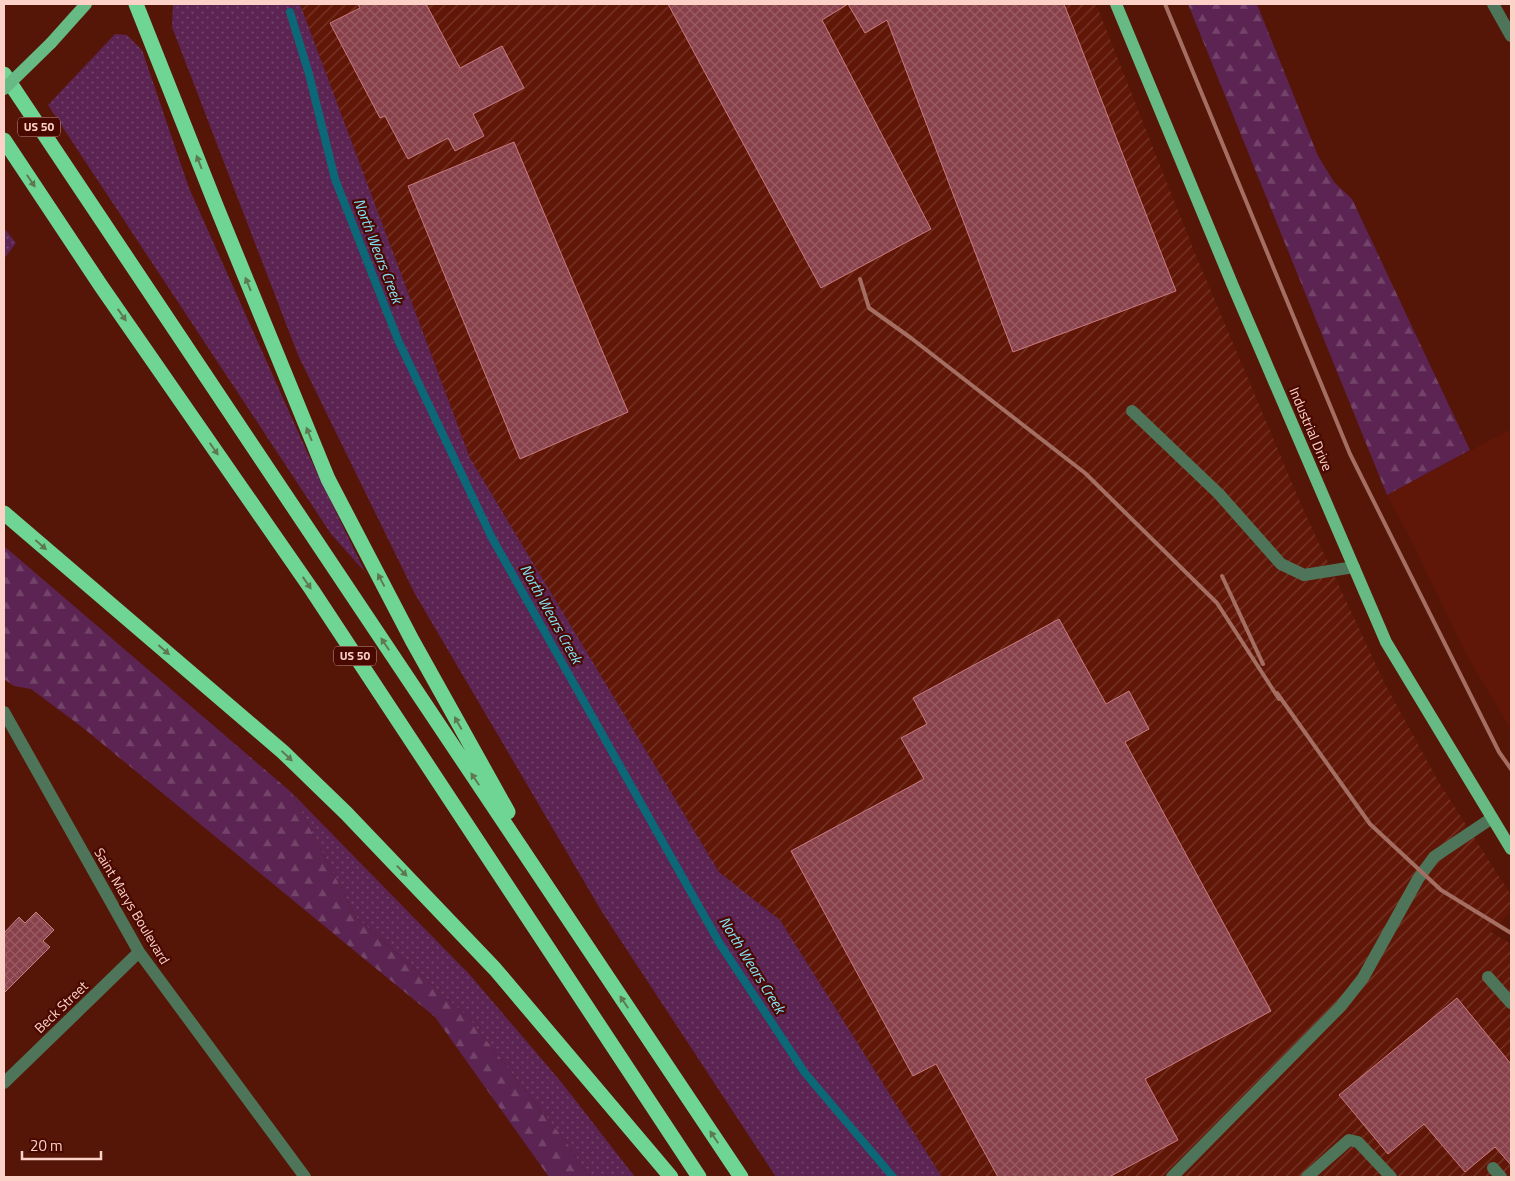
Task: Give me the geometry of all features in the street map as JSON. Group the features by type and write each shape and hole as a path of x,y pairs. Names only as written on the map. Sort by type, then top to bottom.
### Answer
{"highway":[{"path":"136,4 216,208 328,479 412,640 558,903"},
{"name":"US 50","path":"4,74 741,1177"},
{"name":"US 50","path":"4,140 101,286 312,590 699,1177"},
{"path":"4,513 284,752 346,813 495,969 671,1177"}],"main road":[{"path":"4,89 86,4"},
{"name":"Industrial Drive","path":"1116,4 1386,642 1511,849"}],"street":[{"path":"1493,4 1511,36"},
{"path":"1132,411 1219,494 1281,564 1304,575 1354,567"},
{"name":"Saint Marys Boulevard","path":"4,712 139,952 305,1177"},
{"path":"1172,1177 1341,1006 1363,978 1418,879 1434,857 1492,818"},
{"name":"Beck Street","path":"4,1083 139,952"},
{"path":"1488,977 1511,1003"},
{"path":"1307,1177 1349,1140 1358,1142 1391,1177"}],"shaded area":[{"path":"300,4 1096,4 1194,251 1303,509 1384,682 1438,781 1511,895 1511,911 1491,932 1511,944 1511,1177 942,1177 780,920 719,872 470,458"},
{"path":"1511,429 1511,729 1467,656 1387,495"}],"green space":[{"path":"173,4 300,4 470,458 719,872 780,920 942,1177 776,1177 602,912 415,594 298,355 172,27"},
{"path":"1188,4 1257,4 1318,156 1334,182 1352,199 1470,450 1387,495"},
{"path":"115,34 127,35 142,50 189,188 309,456 365,572 331,534 48,105"},
{"path":"4,228 16,243 4,259"},
{"path":"4,546 291,792 356,917 468,1017 567,1143 589,1177 549,1177 435,1017 82,727 31,689 14,686 4,679"},
{"path":"291,792 470,975 562,1083 635,1177 589,1177 567,1143 468,1017 356,917"}],"building":[{"path":"358,4 426,4 460,68 502,46 524,88 473,114 484,136 455,151 448,138 408,159 385,116 380,118 330,23 360,8"},
{"path":"668,4 848,4 822,20 931,229 821,288"},
{"path":"848,4 1064,4 1176,291 1013,352 887,20 865,33"},
{"path":"514,142 628,412 520,459 408,186"},
{"path":"1059,619 1106,704 1129,691 1149,729 1125,742 1271,1011 1145,1079 1178,1140 1109,1177 998,1177 936,1064 913,1076 791,851 924,779 901,738 927,724 913,698"},
{"path":"36,912 54,930 43,941 50,947 4,993 4,933 19,917 25,923"},
{"path":"1457,998 1511,1064 1511,1165 1495,1147 1465,1172 1424,1124 1388,1154 1339,1095"}],"waterway":[{"name":"North Wears Creek","path":"290,12 309,74 335,179 398,340 492,538 720,944 805,1073 893,1177"}],"railway":[{"path":"1165,4 1350,454 1499,752 1511,769"},
{"path":"860,279 869,308 911,338 1085,473 1217,603 1279,699"},
{"path":"1222,576 1263,664"},
{"path":"1277,693 1370,824 1441,890 1511,933"}]}
